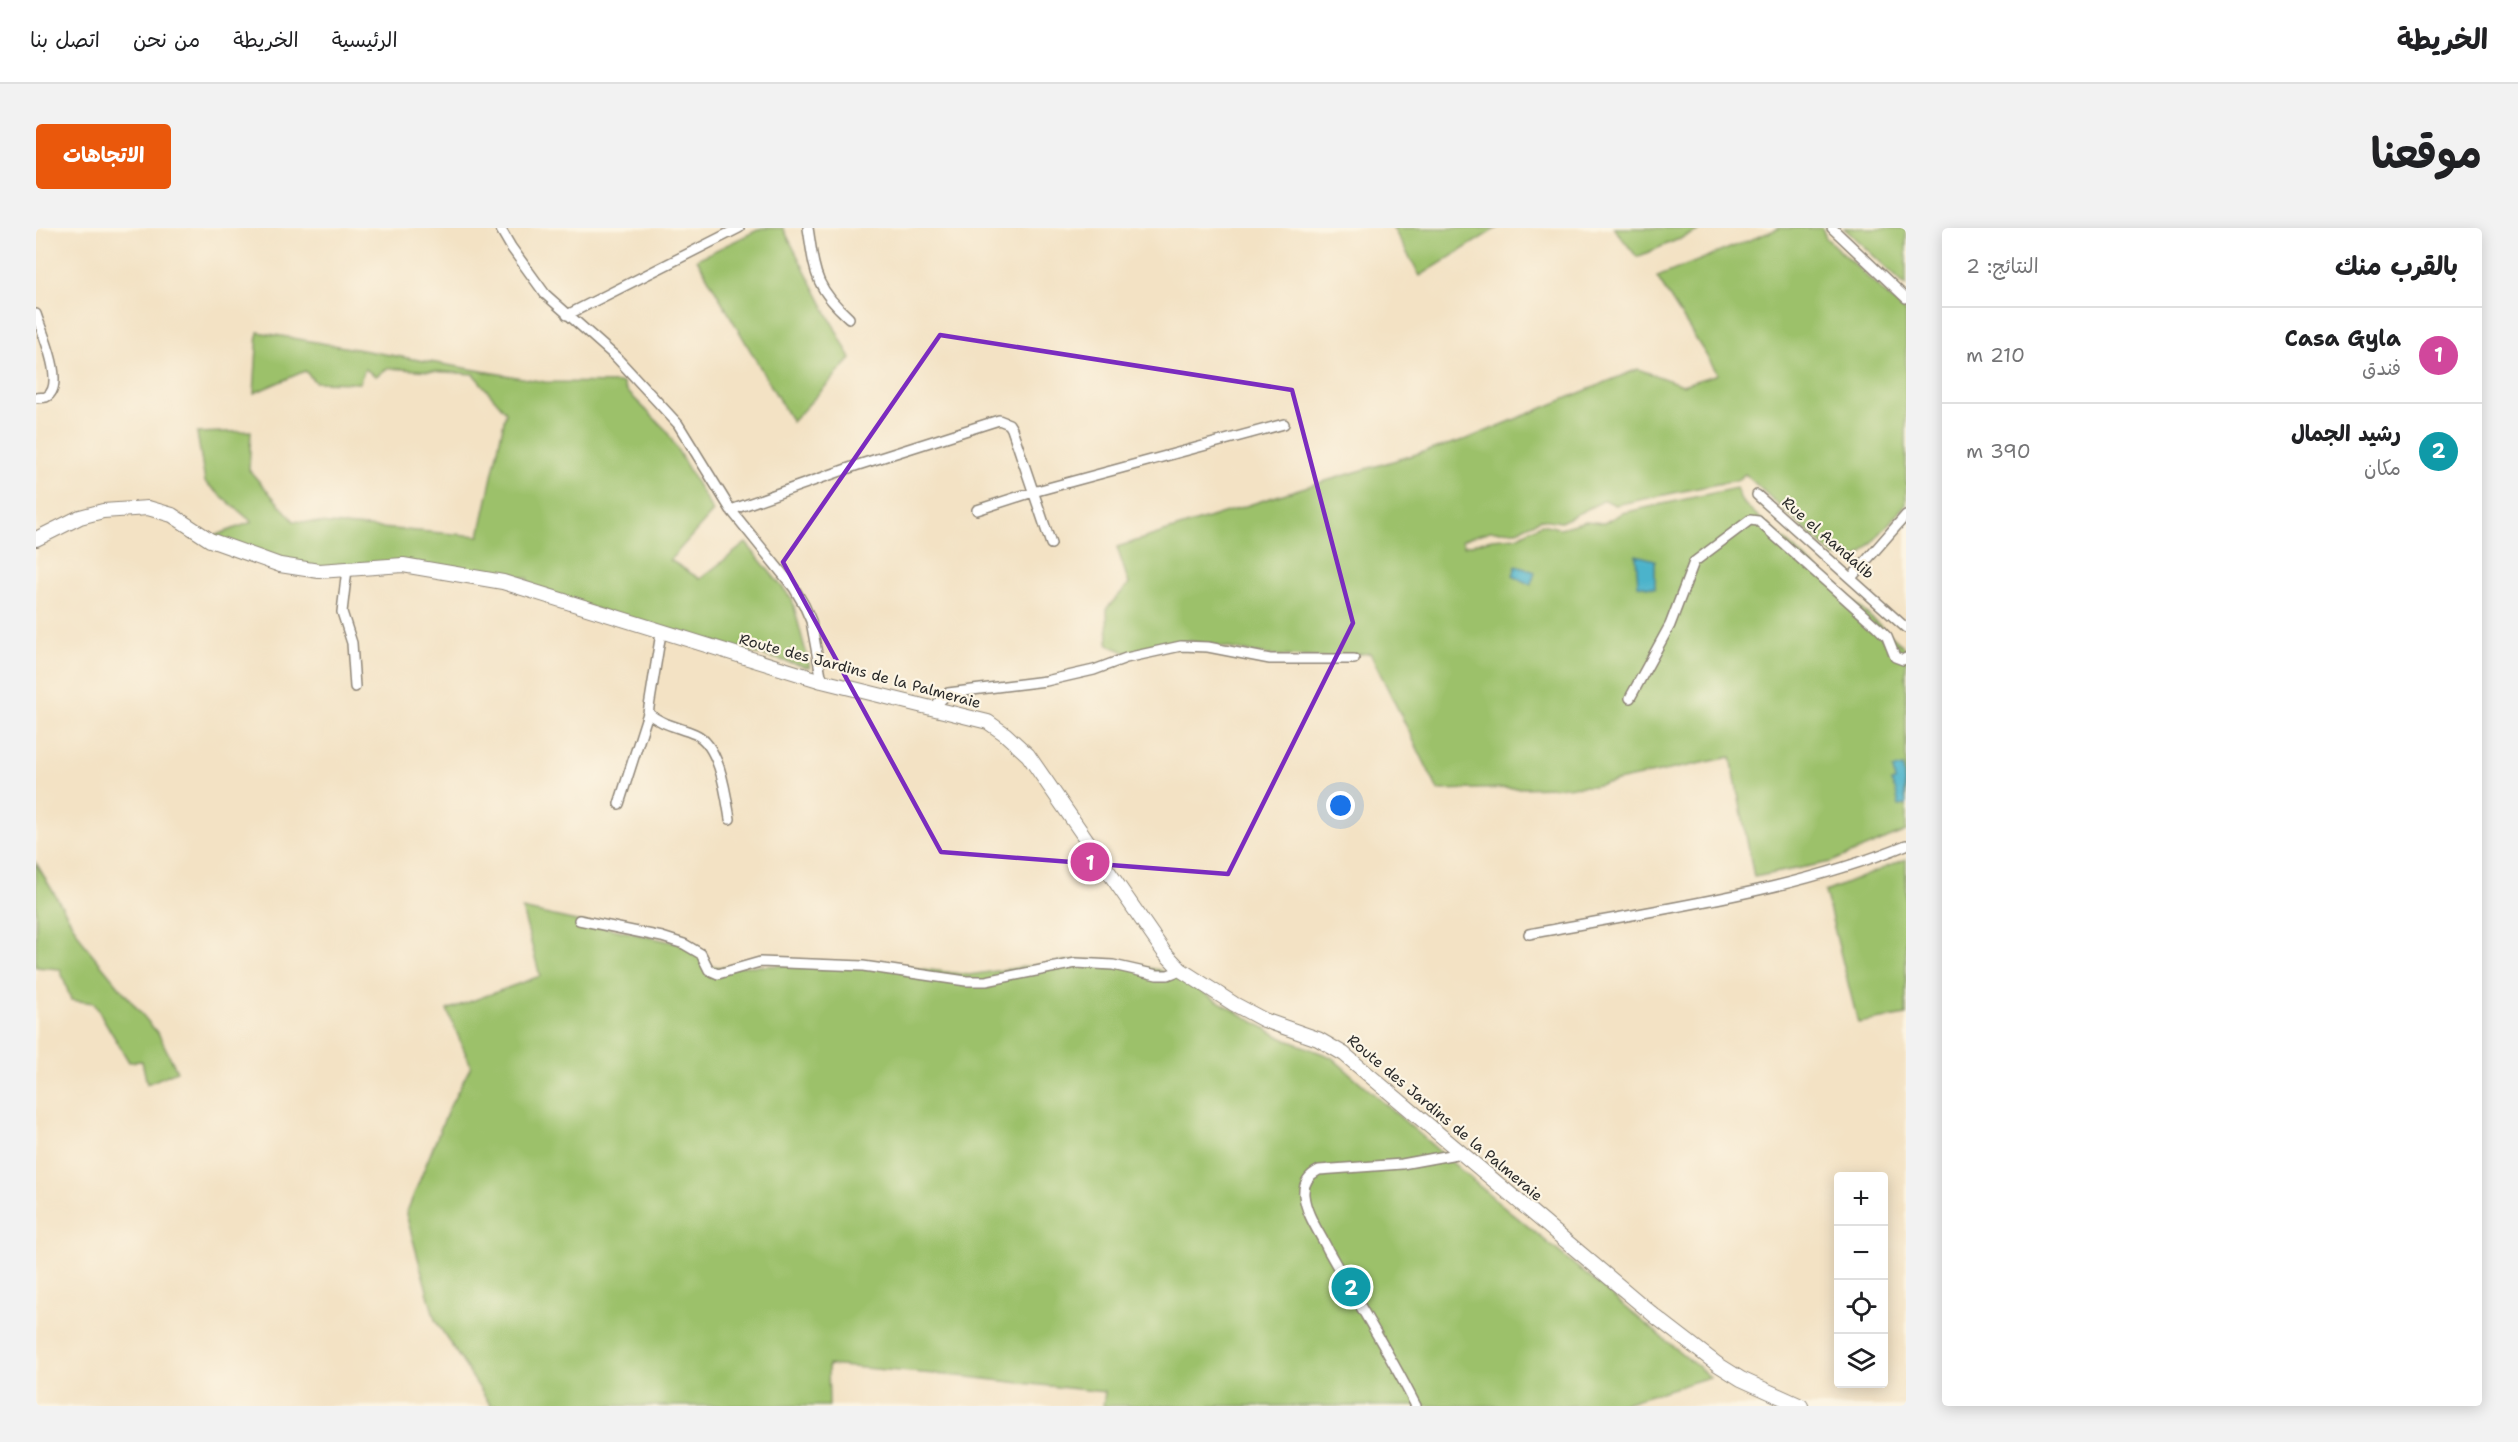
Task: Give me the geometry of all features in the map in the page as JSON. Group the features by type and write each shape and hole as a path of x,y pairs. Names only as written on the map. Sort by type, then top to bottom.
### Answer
{"street":[{"path":"500,228 533,279 567,315 616,357 678,424 731,510 794,588 804,605 811,621 822,681"},
{"path":"567,315 739,228"},
{"path":"808,228 812,259 819,282 831,302 849,318"},
{"path":"1832,228 1906,298"},
{"path":"36,314 54,370 54,381 52,391 46,397 36,398"},
{"path":"731,510 855,466 999,420 1009,424 1012,429 1051,544"},
{"path":"977,510 1033,492 1284,424"},
{"name":"Rue el Aandalib","path":"1757,495 1906,627"},
{"name":"Route des Jardins de la Palmeraie","path":"36,539 80,517 125,508 147,508 172,515 210,540 253,557 306,570 403,565 503,582 661,633 822,681 988,723 1029,755 1164,952 1181,969 1264,1020 1332,1045 1656,1317 1741,1379 1801,1406"},
{"path":"1851,578 1906,516"},
{"path":"1630,698 1670,625 1694,562 1750,520 1758,521 1882,632 1891,643 1895,657 1903,660 1906,658"},
{"path":"347,569 342,612 351,643 355,687"},
{"path":"619,804 648,713 661,633"},
{"path":"933,708 948,693 1046,681 1095,670 1126,658 1181,646 1208,647 1270,659 1354,659"},
{"path":"648,713 657,721 705,739 710,746 724,787 730,819"},
{"path":"1529,934 1750,890 1850,867 1906,845"},
{"path":"579,920 662,937 684,944 701,954 709,970 718,974 760,962 863,966 966,981 986,981 1076,963 1113,965 1157,975 1168,975 1181,969"},
{"path":"1416,1406 1392,1358 1357,1303 1310,1216 1304,1193 1305,1184 1311,1174 1329,1168 1402,1164 1462,1153"}],"highlighted area":[{"path":"940,335 1292,390 1353,623 1228,874 941,852 783,562"}],"green space":[{"path":"762,228 783,228 851,359 792,422 697,259"},
{"path":"1393,228 1497,228 1420,276"},
{"path":"1614,228 1705,228 1637,257"},
{"path":"1780,228 1822,228 1826,238 1906,313 1906,504 1863,553 1855,559 1834,556 1745,474 1737,480 1615,505 1605,500 1561,522 1541,519 1516,531 1490,531 1462,540 1464,546 1492,539 1517,537 1541,524 1560,528 1586,521 1604,523 1622,513 1736,488 1742,502 1906,649 1906,831 1831,862 1754,877 1731,757 1593,786 1438,790 1370,653 1327,658 1266,655 1190,641 1129,654 1108,645 1107,608 1129,584 1117,547 1302,488 1467,439 1638,369 1682,385 1718,374 1657,277"},
{"path":"1844,228 1906,228 1906,286"},
{"path":"258,332 545,382 623,383 626,390 666,430 713,512 670,560 700,579 746,543 792,599 810,668 634,621 527,587 528,578 522,577 522,584 497,575 305,567 208,538 252,522 205,482 197,433 251,431 249,470 294,521 479,536 506,412 473,374 388,368 376,376 365,369 359,383 315,382 305,371 254,393"},
{"path":"1906,859 1906,1015 1858,1023 1825,892"},
{"path":"36,863 85,945 159,1035 177,1071 147,1084 142,1061 129,1062 94,1003 71,1000 60,969 36,967"},
{"path":"522,909 699,948 712,967 876,963 969,975 1064,961 1107,960 1159,970 1199,990 1282,1038 1331,1057 1478,1185 1710,1377 1615,1406 1103,1406 1105,1392 828,1365 829,1406 491,1406 435,1320 406,1214 448,1110 471,1066 447,1010 540,976"}],"water":[{"path":"1636,555 1655,560 1655,588 1638,585"},
{"path":"1516,566 1535,572 1531,585 1513,576"},
{"path":"1903,767 1906,805 1899,806 1896,791 1891,782 1895,781 1893,769"}],"place":[{"name":"Casa Gyla","path":"1090,862"},
{"name":"رشيد الجمال","path":"1351,1287"}]}
